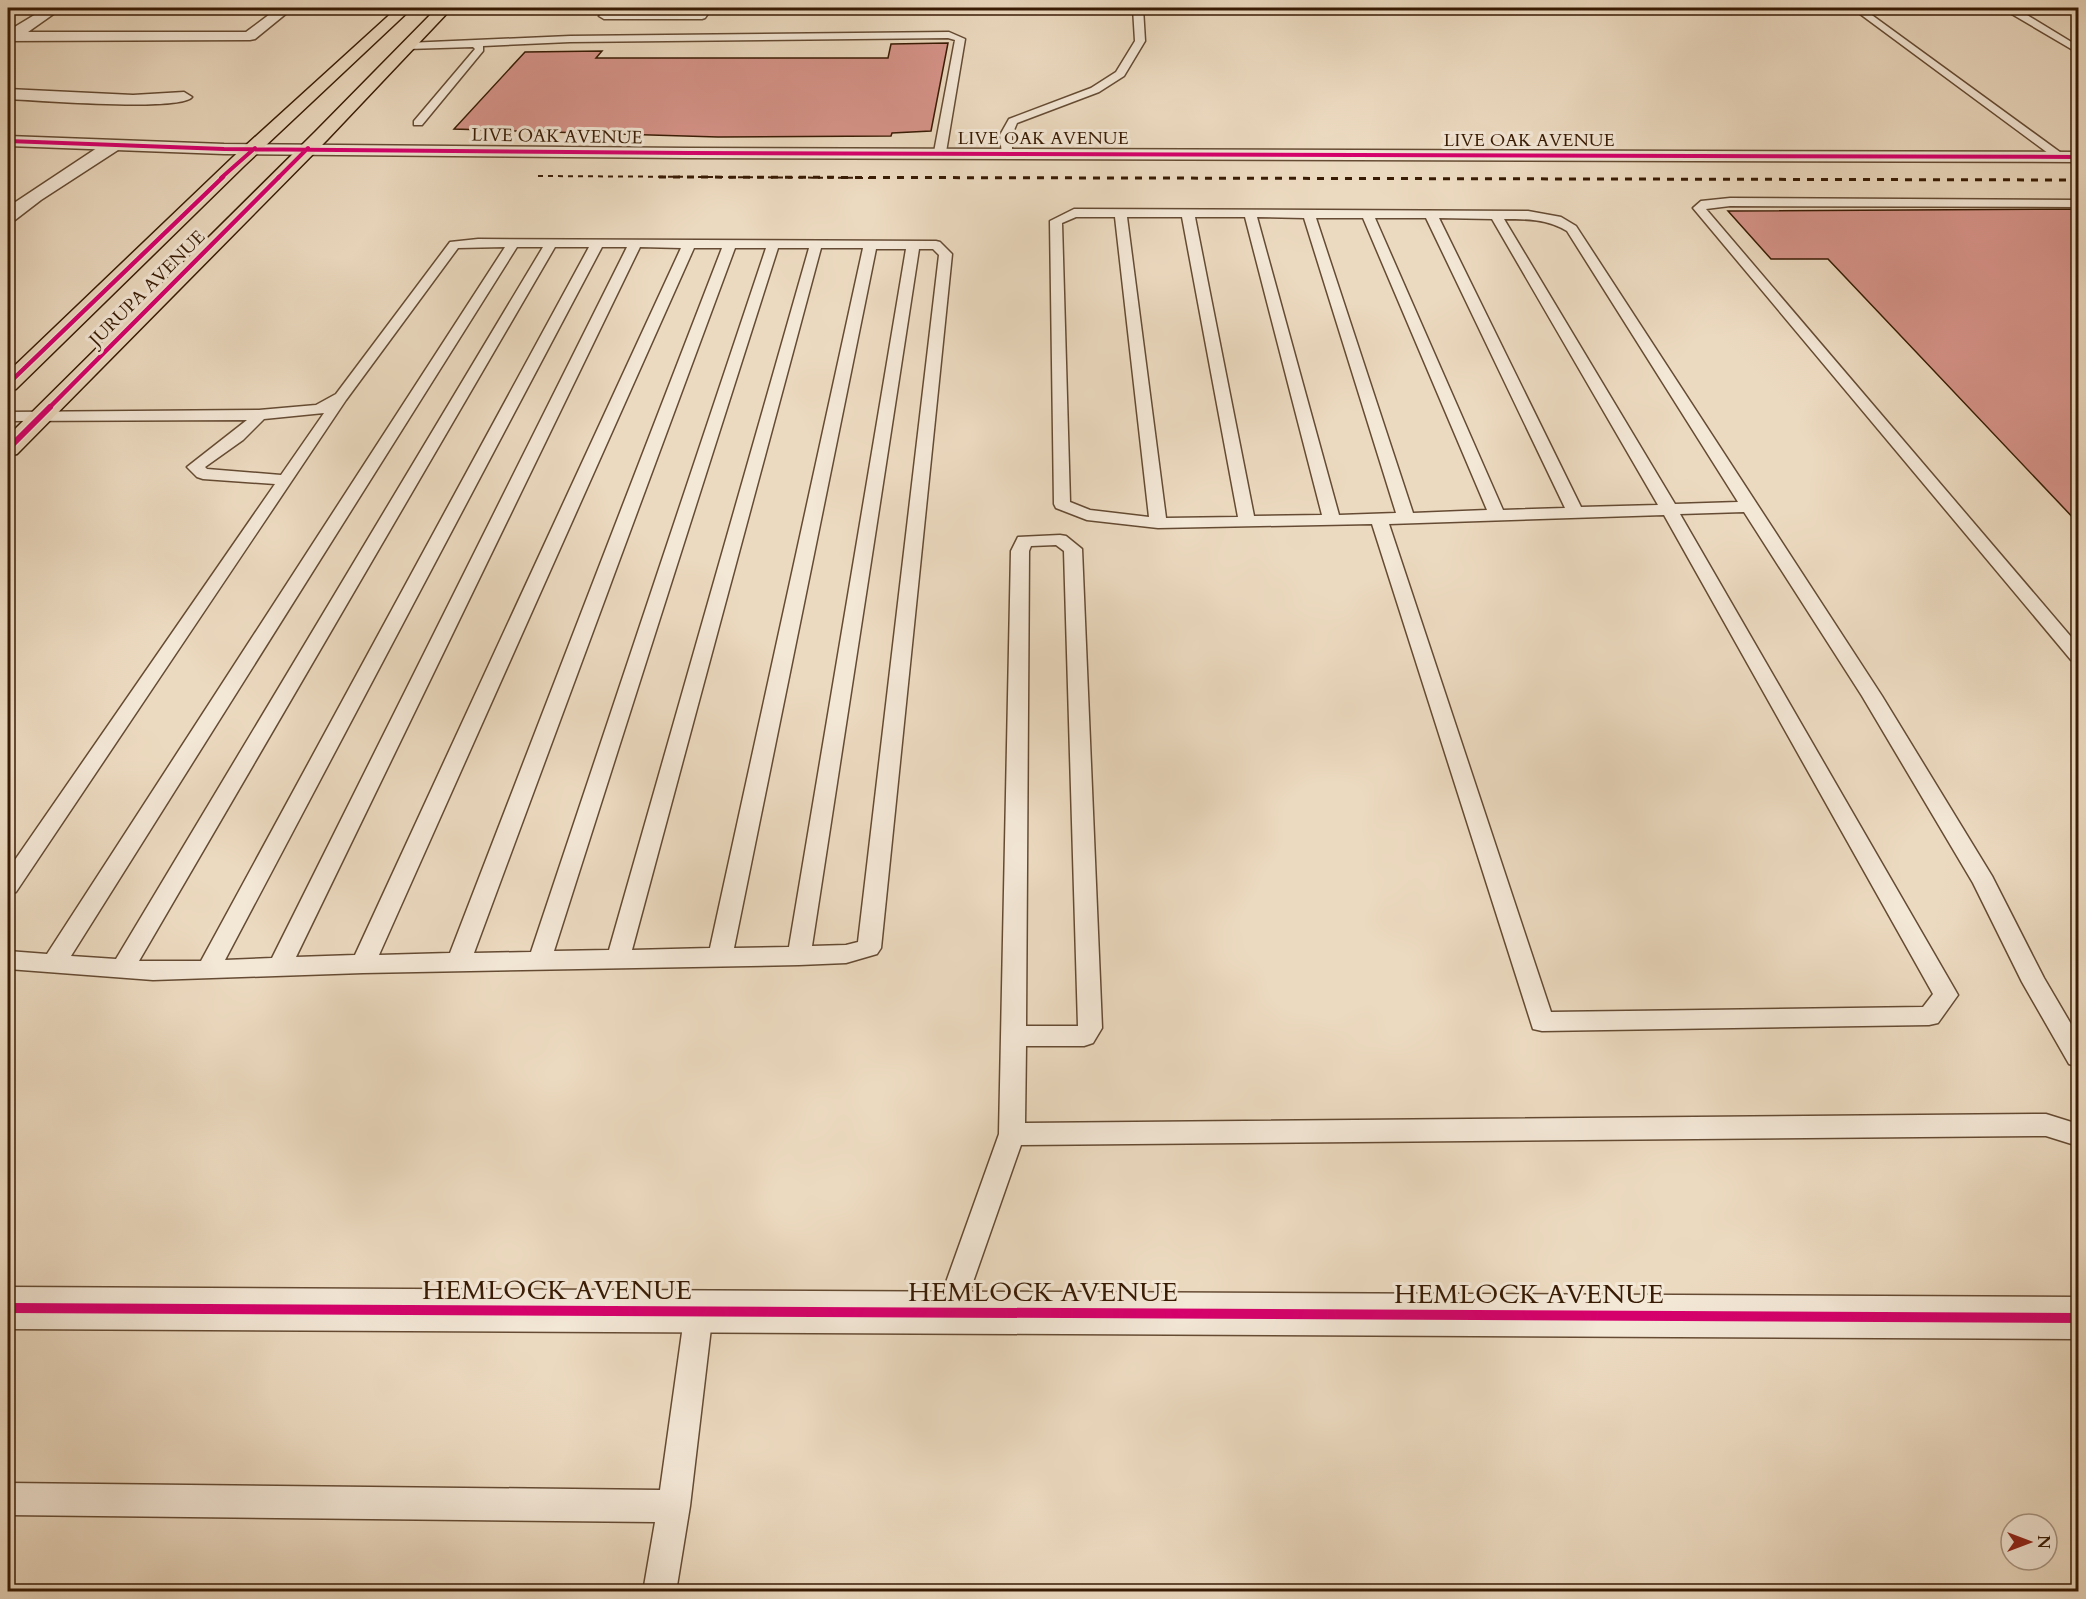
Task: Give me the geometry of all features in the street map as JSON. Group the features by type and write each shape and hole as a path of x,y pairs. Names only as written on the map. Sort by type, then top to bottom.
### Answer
{"main road":[{"name":"JURUPA AVENUE","path":"8,384 239,161 405,8"},
{"name":"JURUPA AVENUE","path":"8,449 446,8"}],"street":[{"path":"9,37 55,8"},
{"path":"9,37 250,36 286,8"},
{"path":"8,94 133,100 184,97"},
{"name":"LIVE OAK AVENUE","path":"8,141 112,146 689,153 2069,157"},
{"path":"8,216 34,196 112,146"},
{"name":"HEMLOCK AVENUE","path":"8,1308 2079,1318"}],"lane":[{"path":"604,16 702,16 707,8"},
{"path":"1006,153 1006,135 1013,121 1095,90 1120,74 1140,41 1138,8"},
{"path":"1859,9 2012,10 2043,8"},
{"path":"1859,9 2069,157"},
{"path":"2012,10 2079,50"},
{"path":"407,46 570,39 949,35 960,39 940,152"},
{"path":"418,123 480,49 475,44"},
{"path":"2079,203 1730,202 1705,204 1698,208 2079,656"},
{"path":"1749,507 1247,522 1158,523 1087,515 1062,504 1056,221 1074,213 1528,215 1557,220 1572,229 1872,696 1984,882 2034,982 2079,1057"},
{"path":"1121,214 1158,523"},
{"path":"1188,214 1247,522"},
{"path":"1250,214 1332,520"},
{"path":"1309,214 1406,518"},
{"path":"1368,215 1497,515"},
{"path":"1431,215 1575,512"},
{"path":"1379,519 1542,1022 1929,1016 1946,995 1669,510 1496,215"},
{"path":"54,963 513,244"},
{"path":"123,969 551,244"},
{"path":"208,970 597,244"},
{"path":"279,968 635,244"},
{"path":"363,964 689,244"},
{"path":"458,964 730,244"},
{"path":"8,886 341,397 454,245 936,245 946,254 869,948 846,954 799,956 363,964 153,971 8,960"},
{"path":"539,962 773,245"},
{"path":"618,960 816,245"},
{"path":"720,957 870,245"},
{"path":"799,956 913,245"},
{"path":"8,416 259,415 321,409 341,397"},
{"path":"259,415 250,426 195,467 203,474 286,480"},
{"path":"949,1313 1012,1134 1013,1036 1020,551 1024,541 1060,540 1073,549 1090,1028 1084,1036 1013,1036"},
{"path":"1012,1134 2046,1125 2079,1135"},
{"path":"659,1592 674,1506 699,1311"},
{"path":"8,1499 674,1506"}],"building":[{"path":"948,43 931,131 892,133 891,136 718,137 454,129 525,52 602,51 596,58 888,58 891,44"},
{"path":"2079,209 2079,524 1828,259 1771,259 1728,211"}],"railway":[{"path":"538,176 733,177"},
{"path":"659,177 733,177"},
{"path":"733,177 2078,180"},
{"path":"733,177 875,178"}],"cycle path":[{"path":"8,141 224,149 689,153 2078,157"},
{"path":"8,384 255,148"},
{"path":"8,449 308,148"},
{"path":"8,1308 2078,1318"}]}
